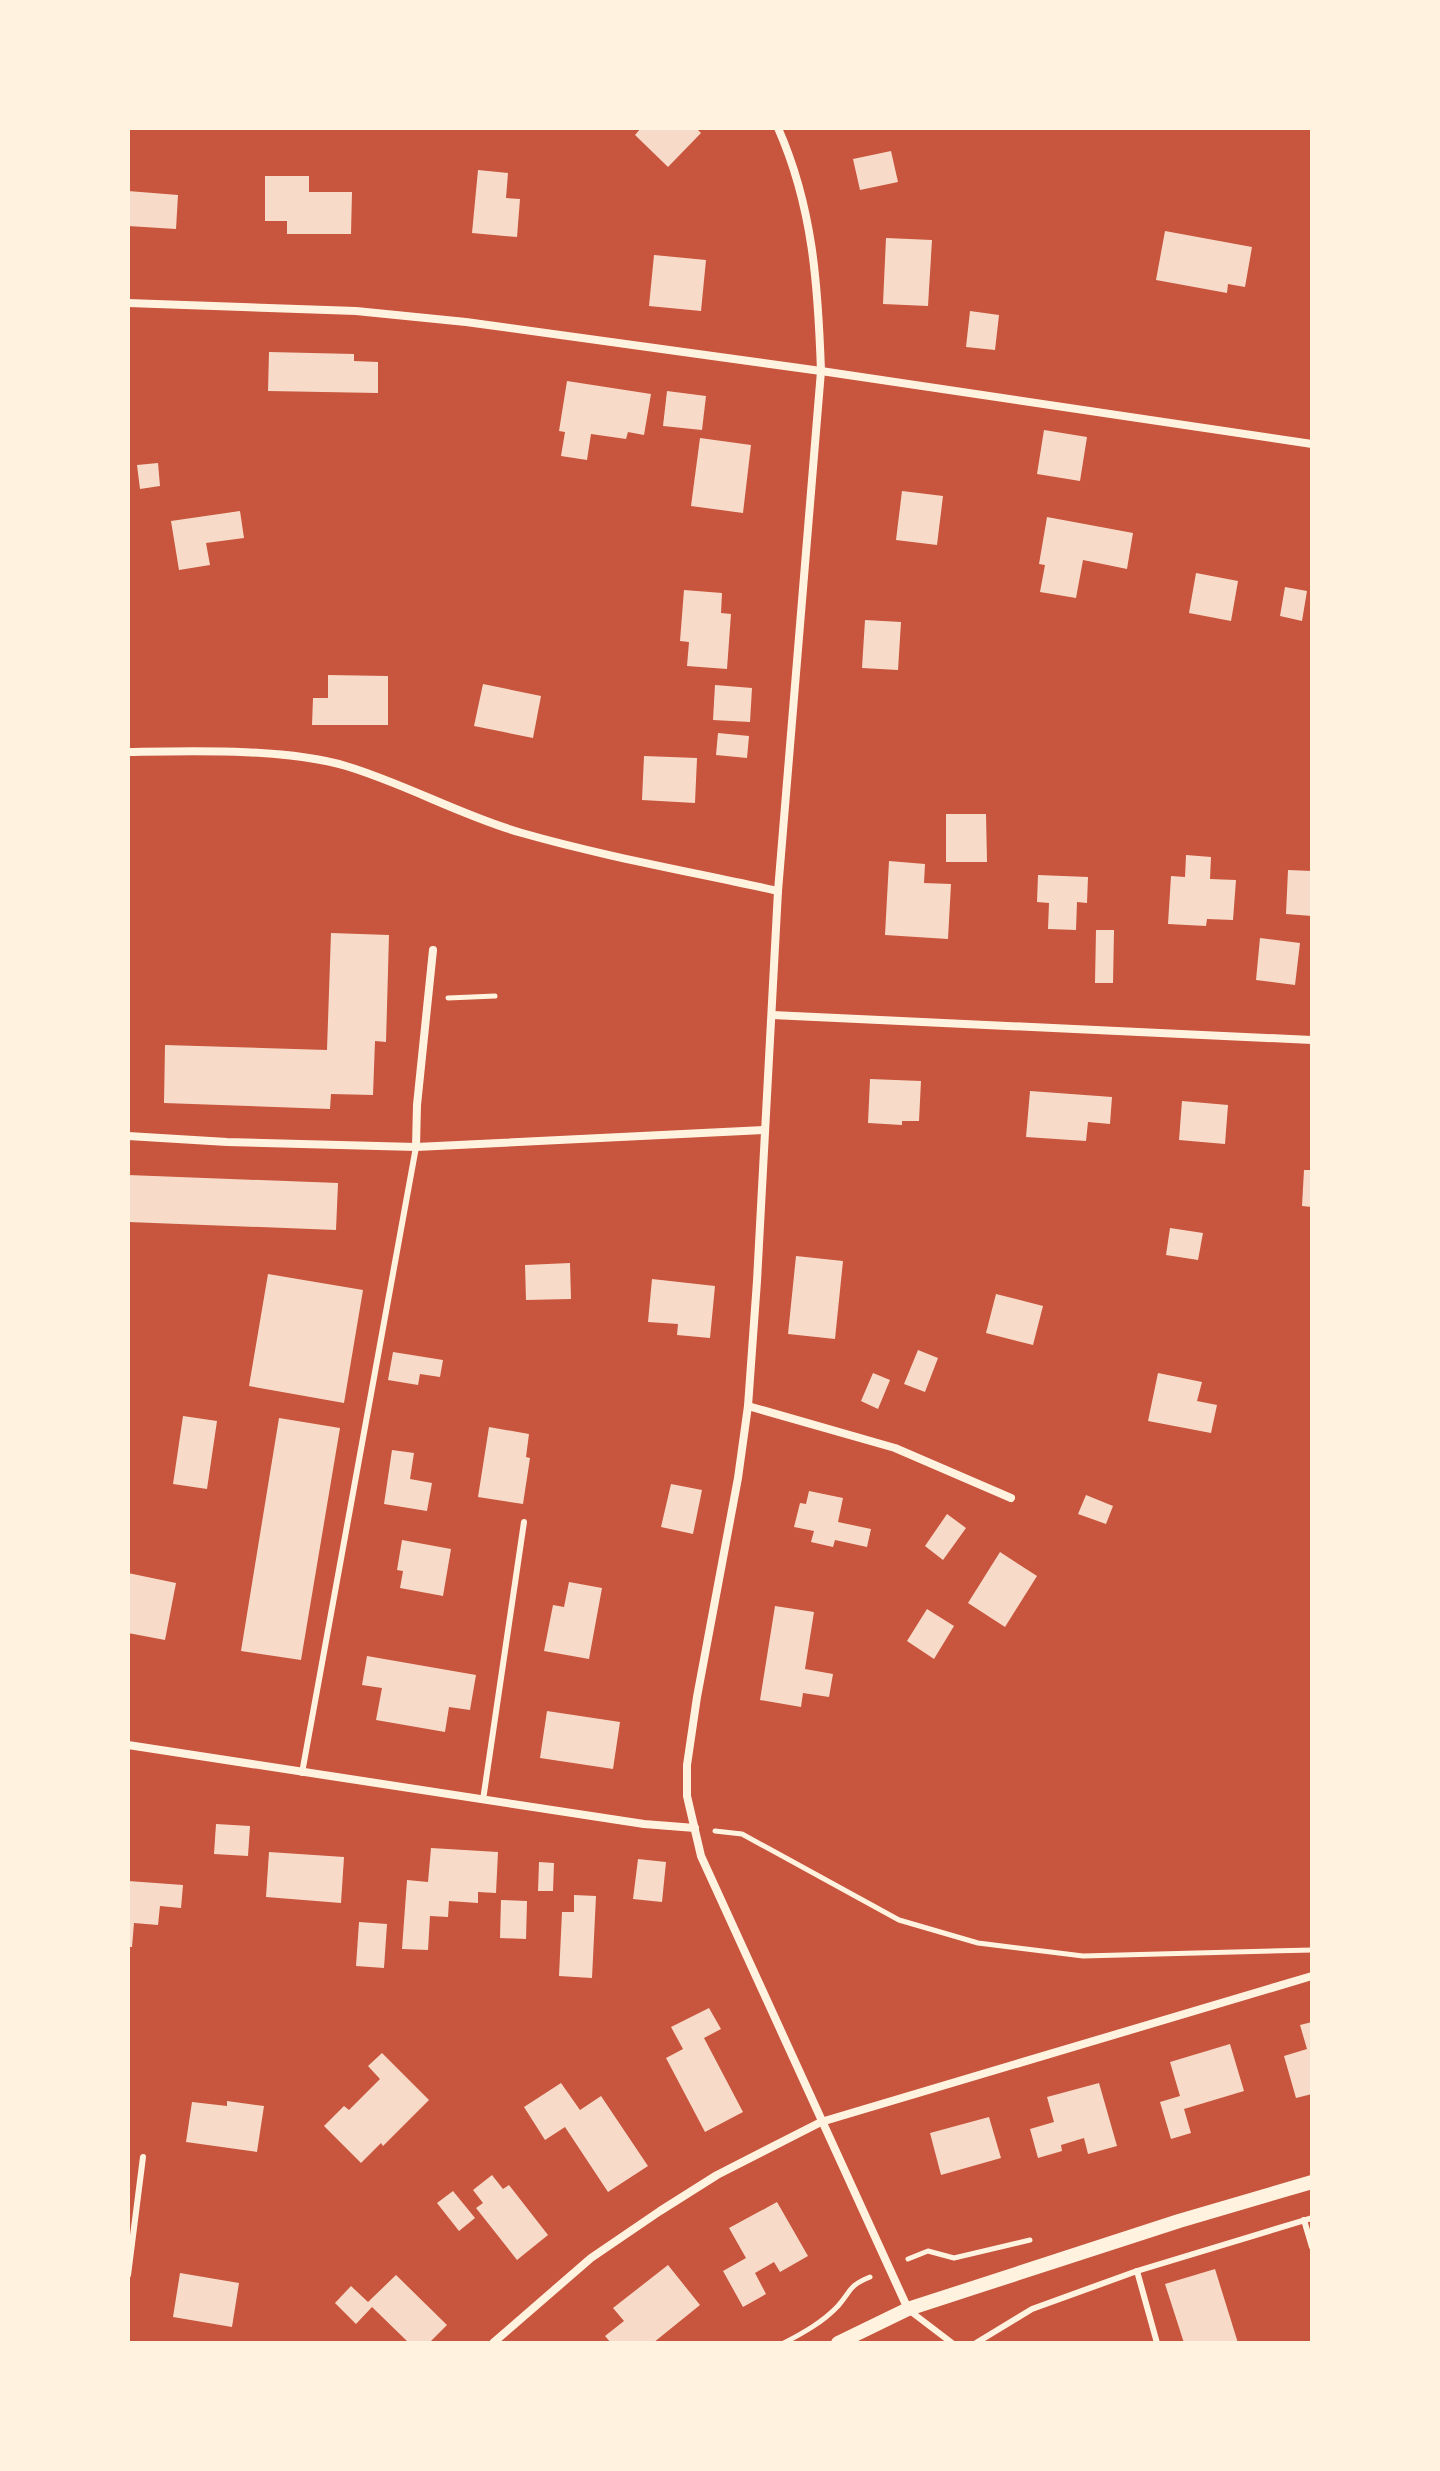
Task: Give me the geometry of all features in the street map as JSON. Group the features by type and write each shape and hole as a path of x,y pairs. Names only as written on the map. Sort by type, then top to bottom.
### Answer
{"street":[{"path":"778,128 791,156 807,216 818,289 821,371 778,891 748,1406 738,1478 697,1697 687,1765 687,1796 701,1856 908,2309"},
{"path":"128,303 356,311 466,322 1312,444"},
{"path":"128,752 309,758 346,766 470,816 524,834 778,891"},
{"path":"416,1147 417,1105 433,950"},
{"path":"772,1015 1312,1040"},
{"path":"128,1136 416,1147 765,1130"},
{"path":"748,1406 895,1448 1011,1498"},
{"path":"128,1745 644,1824 695,1828"},
{"path":"493,2343 591,2258 660,2211 717,2175 821,2122 1312,1976"},
{"path":"838,2343 908,2309 1179,2221 1312,2182"}],"lane":[{"path":"302,1773 416,1147"},
{"path":"483,1800 524,1522"},
{"path":"128,2275 143,2157"},
{"path":"976,2343 1032,2309 1137,2271 1308,2219 1312,2247"},
{"path":"1137,2271 1157,2343"},
{"path":"908,2309 952,2343"}],"path":[{"path":"428,999 495,996"},
{"path":"695,1828 742,1834 899,1920 978,1943 1083,1956 1312,1950"}],"building":[{"path":"641,128 696,128 701,133 668,167 635,135"},
{"path":"891,151 898,182 860,190 853,159"},
{"path":"478,170 508,173 506,198 520,199 517,237 472,233"},
{"path":"265,176 309,176 309,192 352,192 351,234 287,234 287,221 265,221"},
{"path":"128,191 178,195 176,229 128,226"},
{"path":"1165,231 1252,247 1245,287 1228,284 1227,293 1156,280"},
{"path":"886,238 932,240 928,306 883,304"},
{"path":"654,255 706,260 701,311 649,306"},
{"path":"970,311 999,315 995,350 966,347"},
{"path":"269,352 354,354 354,361 378,362 378,393 268,391"},
{"path":"567,381 651,394 644,435 628,432 626,439 591,434 587,460 561,456 565,432 559,431"},
{"path":"667,391 706,396 702,430 663,426"},
{"path":"1044,430 1087,437 1080,481 1037,474"},
{"path":"700,438 751,445 743,513 691,506"},
{"path":"158,463 160,486 140,489 137,465"},
{"path":"902,491 943,496 937,545 896,540"},
{"path":"240,511 244,538 206,543 210,565 179,570 171,521"},
{"path":"1047,517 1133,533 1127,569 1083,560 1076,598 1040,592 1045,565 1039,564"},
{"path":"1196,573 1238,581 1231,621 1189,613"},
{"path":"1285,587 1307,591 1302,621 1280,616"},
{"path":"684,590 722,593 721,613 731,614 727,669 687,666 689,642 680,641"},
{"path":"865,620 901,622 898,670 862,668"},
{"path":"328,675 388,676 388,725 312,725 313,698 328,698"},
{"path":"483,684 541,696 533,738 474,726"},
{"path":"715,685 752,688 750,722 713,720"},
{"path":"718,733 749,736 747,758 716,755"},
{"path":"644,756 697,758 695,803 642,800"},
{"path":"946,814 986,814 987,862 946,862"},
{"path":"1186,855 1211,857 1210,879 1236,880 1233,920 1207,919 1206,926 1168,924 1171,876 1185,877"},
{"path":"889,861 925,864 924,883 951,884 948,939 885,935"},
{"path":"1288,870 1312,871 1312,916 1286,914"},
{"path":"1038,875 1088,877 1087,903 1077,902 1076,930 1048,929 1049,903 1037,902"},
{"path":"1096,930 1114,930 1113,983 1095,983"},
{"path":"331,933 389,935 386,1042 375,1041 373,1095 331,1094 330,1109 164,1103 165,1045 327,1050"},
{"path":"1260,938 1300,943 1295,985 1256,980"},
{"path":"870,1079 921,1081 919,1121 902,1121 902,1125 868,1123"},
{"path":"1030,1091 1112,1097 1110,1124 1088,1122 1086,1141 1026,1137"},
{"path":"1182,1101 1228,1105 1225,1144 1179,1140"},
{"path":"1304,1170 1312,1170 1312,1207 1302,1206"},
{"path":"128,1175 338,1183 336,1230 128,1222"},
{"path":"1170,1228 1203,1233 1198,1260 1166,1255"},
{"path":"796,1256 843,1261 835,1339 788,1334"},
{"path":"570,1263 571,1299 526,1300 525,1265"},
{"path":"268,1274 363,1290 344,1403 249,1386"},
{"path":"652,1279 715,1286 710,1338 677,1335 678,1324 648,1322"},
{"path":"996,1294 1043,1306 1033,1345 986,1333"},
{"path":"918,1350 938,1358 925,1392 904,1384"},
{"path":"393,1352 443,1360 440,1377 420,1374 418,1385 388,1380"},
{"path":"873,1373 890,1380 878,1409 861,1401"},
{"path":"1158,1373 1202,1382 1197,1401 1217,1405 1211,1433 1148,1421"},
{"path":"183,1416 217,1421 207,1489 173,1484"},
{"path":"279,1418 340,1428 301,1660 241,1651"},
{"path":"489,1427 529,1434 526,1457 530,1458 523,1504 478,1497"},
{"path":"392,1450 414,1453 410,1479 432,1483 427,1511 384,1504"},
{"path":"671,1484 702,1490 693,1534 661,1527"},
{"path":"809,1491 843,1498 838,1522 871,1529 867,1547 835,1540 833,1547 811,1542 814,1531 794,1527 800,1503 806,1504"},
{"path":"1086,1495 1113,1506 1106,1524 1078,1514"},
{"path":"947,1514 966,1528 943,1560 925,1546"},
{"path":"402,1540 451,1549 443,1596 400,1588 403,1571 397,1570"},
{"path":"1000,1552 1037,1576 1005,1627 968,1603"},
{"path":"128,1573 176,1583 165,1640 128,1633"},
{"path":"569,1582 602,1588 589,1659 544,1651 553,1605 564,1607"},
{"path":"775,1606 814,1612 805,1669 833,1674 829,1697 803,1693 801,1707 760,1700"},
{"path":"927,1609 954,1626 934,1659 907,1641"},
{"path":"367,1656 476,1675 470,1710 449,1707 445,1732 376,1720 382,1688 362,1685"},
{"path":"547,1711 620,1722 613,1769 540,1758"},
{"path":"216,1824 250,1826 248,1856 214,1854"},
{"path":"431,1848 498,1852 496,1893 478,1892 478,1903 449,1901 448,1917 430,1916 428,1950 402,1949 407,1880 428,1882"},
{"path":"269,1852 344,1857 341,1903 266,1897"},
{"path":"638,1859 666,1862 662,1902 633,1899"},
{"path":"539,1862 554,1863 553,1891 538,1891"},
{"path":"128,1881 183,1885 181,1908 160,1906 158,1925 134,1923 132,1947 128,1947"},
{"path":"574,1895 596,1896 592,1978 559,1976 562,1912 574,1912"},
{"path":"501,1900 527,1901 526,1939 500,1938"},
{"path":"359,1922 387,1924 384,1968 356,1966"},
{"path":"709,2008 721,2029 704,2038 743,2112 705,2132 666,2058 683,2049 671,2027"},
{"path":"1312,2022 1312,2094 1296,2098 1284,2056 1307,2049 1300,2025"},
{"path":"1230,2044 1244,2091 1184,2109 1191,2133 1171,2139 1160,2102 1180,2096 1170,2062"},
{"path":"382,2053 429,2100 383,2146 381,2143 361,2163 324,2126 344,2106 349,2110 380,2079 368,2066"},
{"path":"561,2083 580,2110 601,2096 648,2166 608,2192 565,2127 545,2140 524,2107"},
{"path":"1099,2083 1117,2146 1088,2154 1084,2138 1061,2145 1062,2151 1038,2158 1030,2129 1054,2122 1047,2097"},
{"path":"227,2101 264,2106 257,2152 186,2142 192,2102 227,2106"},
{"path":"989,2117 1001,2158 941,2175 930,2133"},
{"path":"492,2175 503,2189 509,2185 548,2235 517,2260 476,2208 483,2203 473,2190"},
{"path":"453,2191 475,2218 459,2231 437,2203"},
{"path":"777,2202 808,2256 780,2272 774,2262 755,2273 766,2294 743,2307 723,2271 746,2258 729,2228"},
{"path":"668,2265 700,2305 653,2343 611,2343 605,2336 624,2321 613,2308"},
{"path":"1215,2269 1238,2343 1184,2343 1165,2284"},
{"path":"180,2273 239,2283 232,2327 173,2317"},
{"path":"396,2275 447,2325 429,2343 409,2343 372,2307 356,2324 335,2303 351,2286 368,2302"}]}
